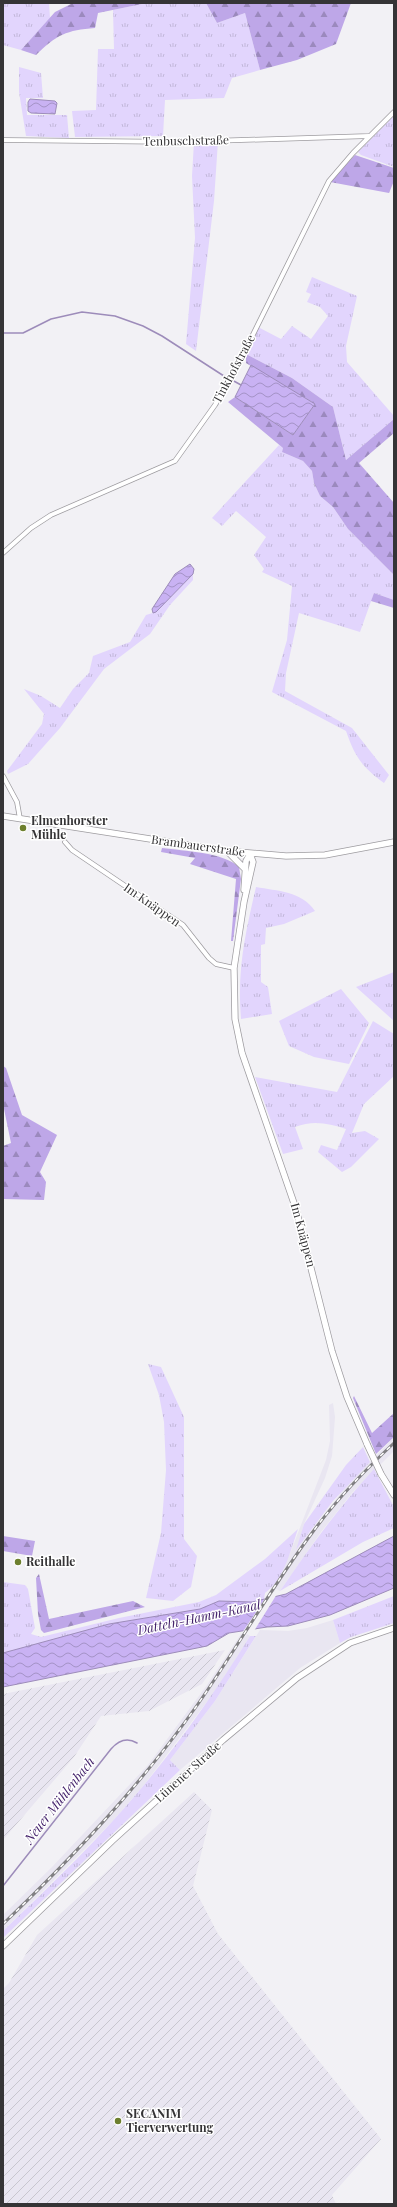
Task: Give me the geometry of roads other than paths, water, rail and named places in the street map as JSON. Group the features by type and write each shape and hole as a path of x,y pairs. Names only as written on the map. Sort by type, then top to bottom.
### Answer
{"street":[{"name":"Tinkhofstraße","path":"3,553 31,528 51,515 175,461 215,405 232,377 329,181 369,136 394,112"},
{"name":"Tenbuschstraße","path":"3,140 180,142 369,136"},
{"path":"3,776 17,802 20,819"},
{"name":"Brambauerstraße","path":"3,816 250,854 286,856 325,855 394,842"},
{"name":"Im Knäppen","path":"65,842 72,850 183,925 209,958 221,966 234,968"},
{"path":"227,851 245,869"},
{"path":"244,902 246,861 250,854"},
{"name":"Im Knäppen","path":"250,854 253,862 244,902 234,968 233,992 235,1019 242,1053 296,1209 332,1351 347,1397 367,1444 394,1495"},
{"name":"Lünener Straße","path":"3,1946 112,1841 223,1740 297,1678 350,1643 394,1628"}],"water":[{"path":"30,99 55,101 57,103 55,114 31,113 28,111 28,102"},
{"path":"251,365 315,404 293,435 235,397"},
{"path":"190,564 194,569 193,574 156,612 153,613 152,609 175,574"},
{"name":"Datteln-Hamm-Kanal","path":"394,1536 394,1588 330,1615 288,1626 267,1627 229,1633 207,1646 3,1687 3,1653 109,1624 200,1609 219,1601 252,1602 286,1594"}],"waterway":[{"path":"3,333 23,333 51,319 82,312 115,316 143,326 162,336 227,378"},
{"path":"232,380 241,385"},
{"name":"Neuer Mühlenbach","path":"3,1886 111,1749 117,1744 126,1740 137,1743"}],"railway":[{"path":"3,1924 81,1846 153,1763 198,1704 282,1575 312,1533 351,1486 394,1443"}],"place":[{"name":"Elmenhorster Mühle","path":"23,828"},
{"name":"Reithalle","path":"18,1562"},
{"name":"SECANIM Tierverwertung","path":"118,2121"}]}
